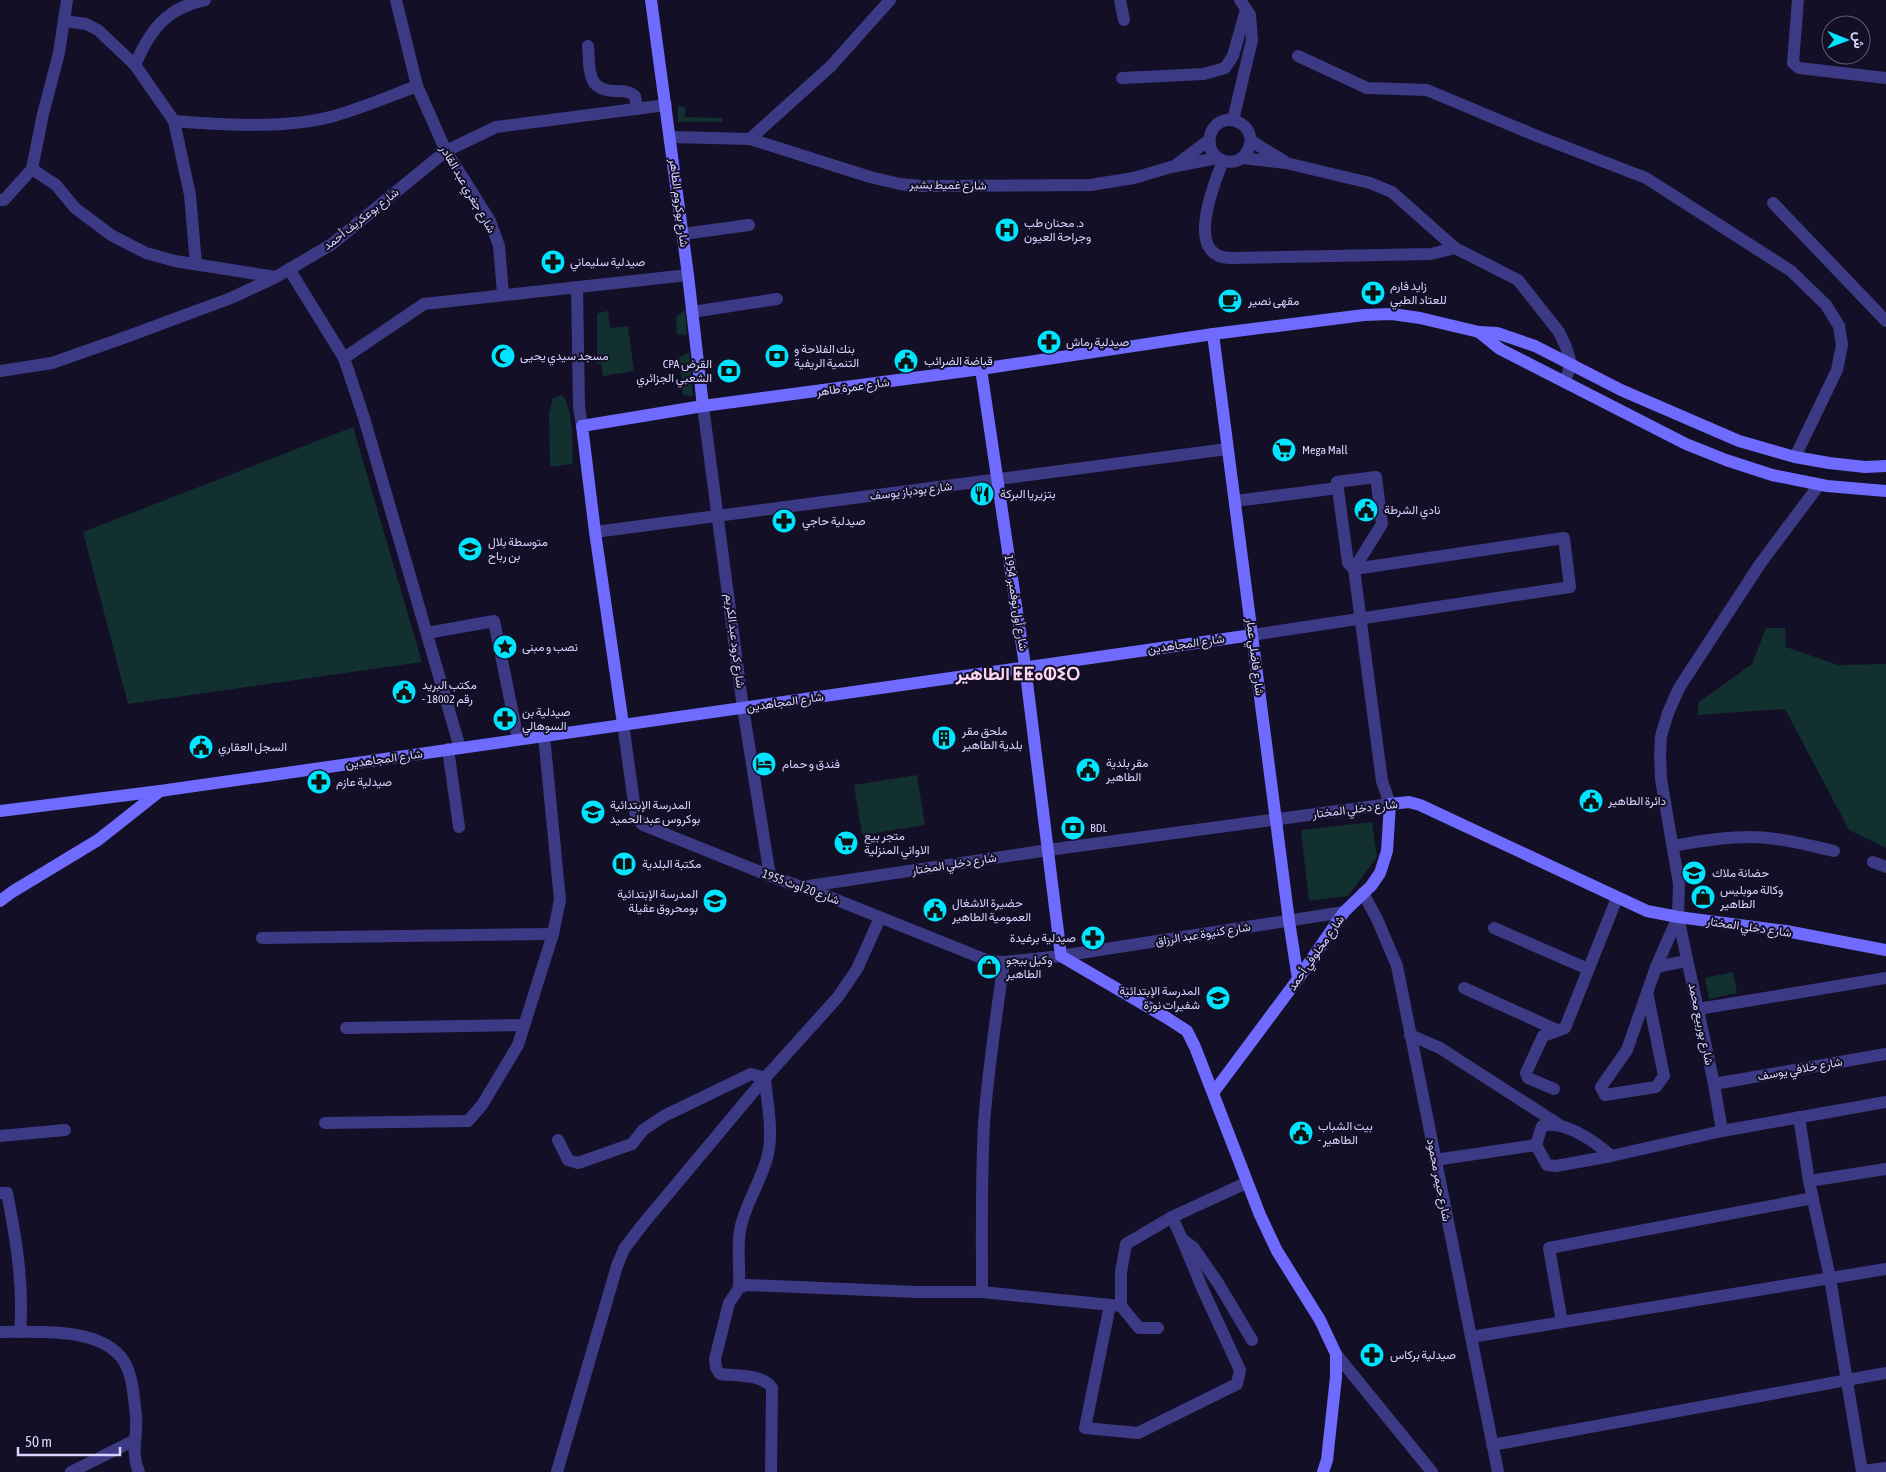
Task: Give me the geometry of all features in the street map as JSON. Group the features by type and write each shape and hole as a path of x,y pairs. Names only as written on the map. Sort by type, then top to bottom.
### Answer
{"main road":[{"name":"شارع بوكروم الطاهر","path":"652,0 683,234 703,406"},
{"name":"شارع عمرة طاهر","path":"582,426 703,406 981,369 1213,334 1378,313 1406,315 1479,332 1488,332 1536,346 1621,390 1739,441 1795,457 1829,463 1886,466"},
{"path":"1479,332 1500,349 1686,444 1718,457 1772,475 1819,484 1886,491"},
{"name":"شارع فاضلي عمار","path":"1213,334 1298,979"},
{"name":"شارع أول نوفمبر 1954","path":"981,369 1025,666 1061,956"},
{"path":"582,426 595,532 623,724"},
{"name":"شارع المجاهدين","path":"0,811 160,791 1252,635"},
{"path":"0,901 98,840 160,791"},
{"name":"شارع دخلي المختار","path":"1390,804 1409,802 1420,805 1647,911 1678,917 1786,931 1886,950"},
{"name":"شارع مخلوفي أحمد","path":"1213,1093 1298,979 1344,912 1380,873 1387,851 1390,804"},
{"path":"1061,956 1186,1031 1195,1047 1246,1182 1278,1251 1320,1320 1336,1354 1336,1377 1327,1460 1323,1472"}],"street":[{"path":"0,200 4,200 32,169 43,114 59,52 67,0"},
{"path":"135,65 143,47 162,20 178,9 205,0"},
{"name":"شارع جغري عبد القادر","path":"396,0 417,86 446,151 490,221 500,246 503,294"},
{"path":"750,139 831,66 890,0"},
{"path":"1120,0 1124,20"},
{"path":"1798,0 1793,63 1799,68 1886,78"},
{"path":"1122,78 1204,74 1225,68 1233,56 1243,5"},
{"path":"1233,120 1252,40 1250,15 1243,5"},
{"path":"64,21 86,24 98,30 135,65 174,121 190,195 196,264"},
{"path":"588,46 592,80 599,88 607,91 630,91 635,96 637,109"},
{"path":"1298,56 1367,88 1427,90 1537,136 1646,178 1792,271 1826,305 1839,326 1842,345 1837,370 1795,457"},
{"path":"174,121 215,124 289,123 317,120 335,116 417,86"},
{"name":"شارع بوعكريف أحمد","path":"0,372 52,363 231,298 276,277 332,244 446,151 496,127 666,105"},
{"path":"1171,168 1209,140 1214,128 1226,120 1233,120 1245,127 1251,140 1286,163"},
{"name":"شارع غميط بشير","path":"670,138 750,139 870,177 900,184 921,186 1090,185 1220,160"},
{"path":"1209,140 1210,147 1220,160 1236,161 1247,153 1251,140"},
{"path":"1242,158 1286,163 1370,183 1392,192 1455,248 1518,280 1559,332 1566,347 1571,363 1565,382"},
{"path":"1220,160 1205,230 1207,245 1217,256 1232,258 1431,254 1455,248"},
{"path":"32,169 56,185 75,208 111,235 146,253 175,262 276,277"},
{"path":"1772,203 1886,320"},
{"path":"683,234 749,225"},
{"path":"226,269 239,279 246,291"},
{"path":"289,269 344,358 364,418 427,633 454,749 459,827"},
{"path":"344,358 424,304 688,275"},
{"path":"577,287 582,426"},
{"path":"692,312 777,299"},
{"name":"شارع كرود عبد الكريم","path":"703,406 743,708 770,876"},
{"name":"شارع بودباز يوسف","path":"595,532 1227,448"},
{"path":"1354,569 1382,524 1376,477 1337,482 1348,563 1354,569 1382,781 1390,804"},
{"path":"1647,992 1664,1076 1656,1087 1604,1095 1601,1087 1627,1050 1647,992 1656,967 1678,917 1678,884 1661,779 1660,754 1668,713 1679,688 1760,564 1819,484"},
{"path":"1235,501 1338,488"},
{"name":"شارع المجاهدين","path":"1252,635 1570,587 1564,538 1354,569"},
{"path":"427,633 494,621 518,739"},
{"name":"شارع 20 أوث 1955","path":"623,724 636,817 643,825 802,887"},
{"path":"325,1123 468,1121 482,1105 518,1045 553,934 560,900 544,736"},
{"name":"شارع دخلي المختار","path":"802,887 829,889 1048,850 1390,804"},
{"path":"1673,846 1704,840 1750,837 1834,850"},
{"path":"1873,862 1886,867"},
{"name":"شارع 20 أوث 1955","path":"829,889 880,918 989,961 1004,962 1061,956"},
{"name":"شارع حيمر محمود","path":"1363,893 1377,919 1397,966 1498,1472"},
{"path":"1554,1089 1528,1078 1526,1073 1543,1036 1564,1028 1617,898"},
{"name":"شارع كنيوة عبد الرزاق","path":"1061,956 1344,912"},
{"name":"شارع بوربيع محمد","path":"1678,917 1714,1084 1722,1131"},
{"path":"558,1472 617,1266 624,1249 765,1078 838,997 857,969 880,918"},
{"path":"1494,928 1588,969"},
{"path":"262,938 553,934"},
{"path":"1656,967 1686,961"},
{"path":"982,1292 984,1125 990,1056 1004,962"},
{"path":"1698,1009 1886,978"},
{"path":"1464,988 1557,1030"},
{"path":"346,1028 524,1025"},
{"path":"1410,1035 1440,1048 1560,1126 1600,1145 1611,1156"},
{"name":"شارع خلافي يوسف","path":"1714,1084 1886,1054"},
{"path":"558,1140 568,1160 578,1163 632,1144 643,1130 664,1116 751,1074 765,1078"},
{"path":"765,1078 770,1143 767,1158 740,1228 738,1250 739,1288 729,1302 715,1359 716,1368 720,1374 761,1379 768,1382 772,1388 771,1472"},
{"path":"1560,1126 1550,1124 1542,1126 1536,1145 1547,1165 1556,1166 1611,1156 1722,1131 1886,1102"},
{"path":"1799,1116 1809,1182 1830,1278 1862,1471 1886,1468"},
{"path":"0,1136 65,1130"},
{"path":"1435,1160 1536,1145"},
{"path":"1809,1182 1886,1168"},
{"path":"1172,1217 1240,1370 1237,1384 1138,1433 1085,1428 1115,1306 1126,1244 1172,1217 1246,1182"},
{"path":"0,1193 8,1193 14,1224 22,1313 20,1332"},
{"path":"1562,1322 1549,1248 1813,1198"},
{"path":"1182,1239 1193,1247 1218,1283 1252,1340"},
{"path":"1471,1337 1886,1269"},
{"path":"739,1288 747,1285 917,1292 982,1292 1115,1306 1139,1328 1158,1328"},
{"path":"0,1332 82,1335 114,1351 125,1363 131,1383 136,1417 133,1451 139,1472"},
{"path":"1336,1354 1432,1472"},
{"path":"1492,1444 1886,1373"},
{"path":"72,1472 135,1440"}],"green space":[{"path":"678,106 685,107 685,117 722,118 722,122 678,122"},
{"path":"685,310 687,335 677,334 676,317"},
{"path":"608,311 610,328 628,326 634,371 603,376 601,363 597,364 597,313"},
{"path":"689,352 693,396 683,395 679,358"},
{"path":"562,395 569,409 573,464 550,467 549,414 553,398"},
{"path":"353,427 422,662 128,704 83,532"},
{"path":"1766,628 1785,628 1786,647 1838,665 1886,664 1886,848 1849,830 1785,709 1697,715 1699,702 1752,664"},
{"path":"917,775 925,825 862,835 854,785"},
{"path":"1372,822 1377,857 1348,896 1309,901 1301,830"},
{"path":"1733,972 1737,993 1709,999 1705,978"}],"place":[{"name":"د. محنان طب وجراحة العيون","path":"1007,230"},
{"name":"صيدلية سليماني","path":"553,262"},
{"name":"زايد فارم للعتاد الطبي","path":"1373,293"},
{"name":"مقهى نصير","path":"1230,301"},
{"name":"صيدلية رماش","path":"1049,342"},
{"name":"مسجد سيدي يحيى","path":"503,356"},
{"name":"بنك الفلاحة و التنمية الريفية","path":"777,356"},
{"name":"قباضة الضرائب","path":"906,361"},
{"name":"CPA القرض الشعبي الجزائري","path":"729,371"},
{"name":"Mega Mall","path":"1284,450"},
{"name":"بتزيريا البركة","path":"982,494"},
{"name":"نادي الشرطة","path":"1366,510"},
{"name":"صيدلية حاجي","path":"784,521"},
{"name":"متوسطة بلال بن رباح","path":"470,549"},
{"name":"نصب و مبنى","path":"505,647"},
{"name":"مكتب البريد - رقم 18002","path":"404,692"},
{"name":"صيدلية بن السوهالي","path":"505,719"},
{"name":"ملحق مقر بلدية الطاهير","path":"944,738"},
{"name":"السجل العقاري","path":"201,747"},
{"name":"فندق و حمام","path":"764,764"},
{"name":"مقر بلدية الطاهير","path":"1088,770"},
{"name":"صيدلية عازم","path":"319,782"},
{"name":"دائرة الطاهير","path":"1591,801"},
{"name":"المدرسة الإبتدائية بوكروس عبد الحميد","path":"593,812"},
{"name":"BDL","path":"1073,828"},
{"name":"متجر بيع الاواني المنزلية","path":"846,843"},
{"name":"مكتبة البلدية","path":"624,864"},
{"name":"حضانة ملاك","path":"1694,873"},
{"name":"وكالة موبليس الطاهير","path":"1703,897"},
{"name":"المدرسة الإبتدائية بومحروق عقيلة","path":"715,901"},
{"name":"حضيرة الاشغال العمومية الطاهير","path":"935,910"},
{"name":"صيدلية برغيدة","path":"1093,938"},
{"name":"وكيل بيجو الطاهير","path":"989,967"},
{"name":"المدرسة الإبتدائية شفيرات نورة","path":"1218,998"},
{"name":"بيت الشباب - الطاهير","path":"1301,1133"},
{"name":"صيدلية بركاس","path":"1372,1355"}],"district":[{"name":"الطاهير ⵟⵟⴰⵀⵉⵔ","path":"1018,673"}]}
